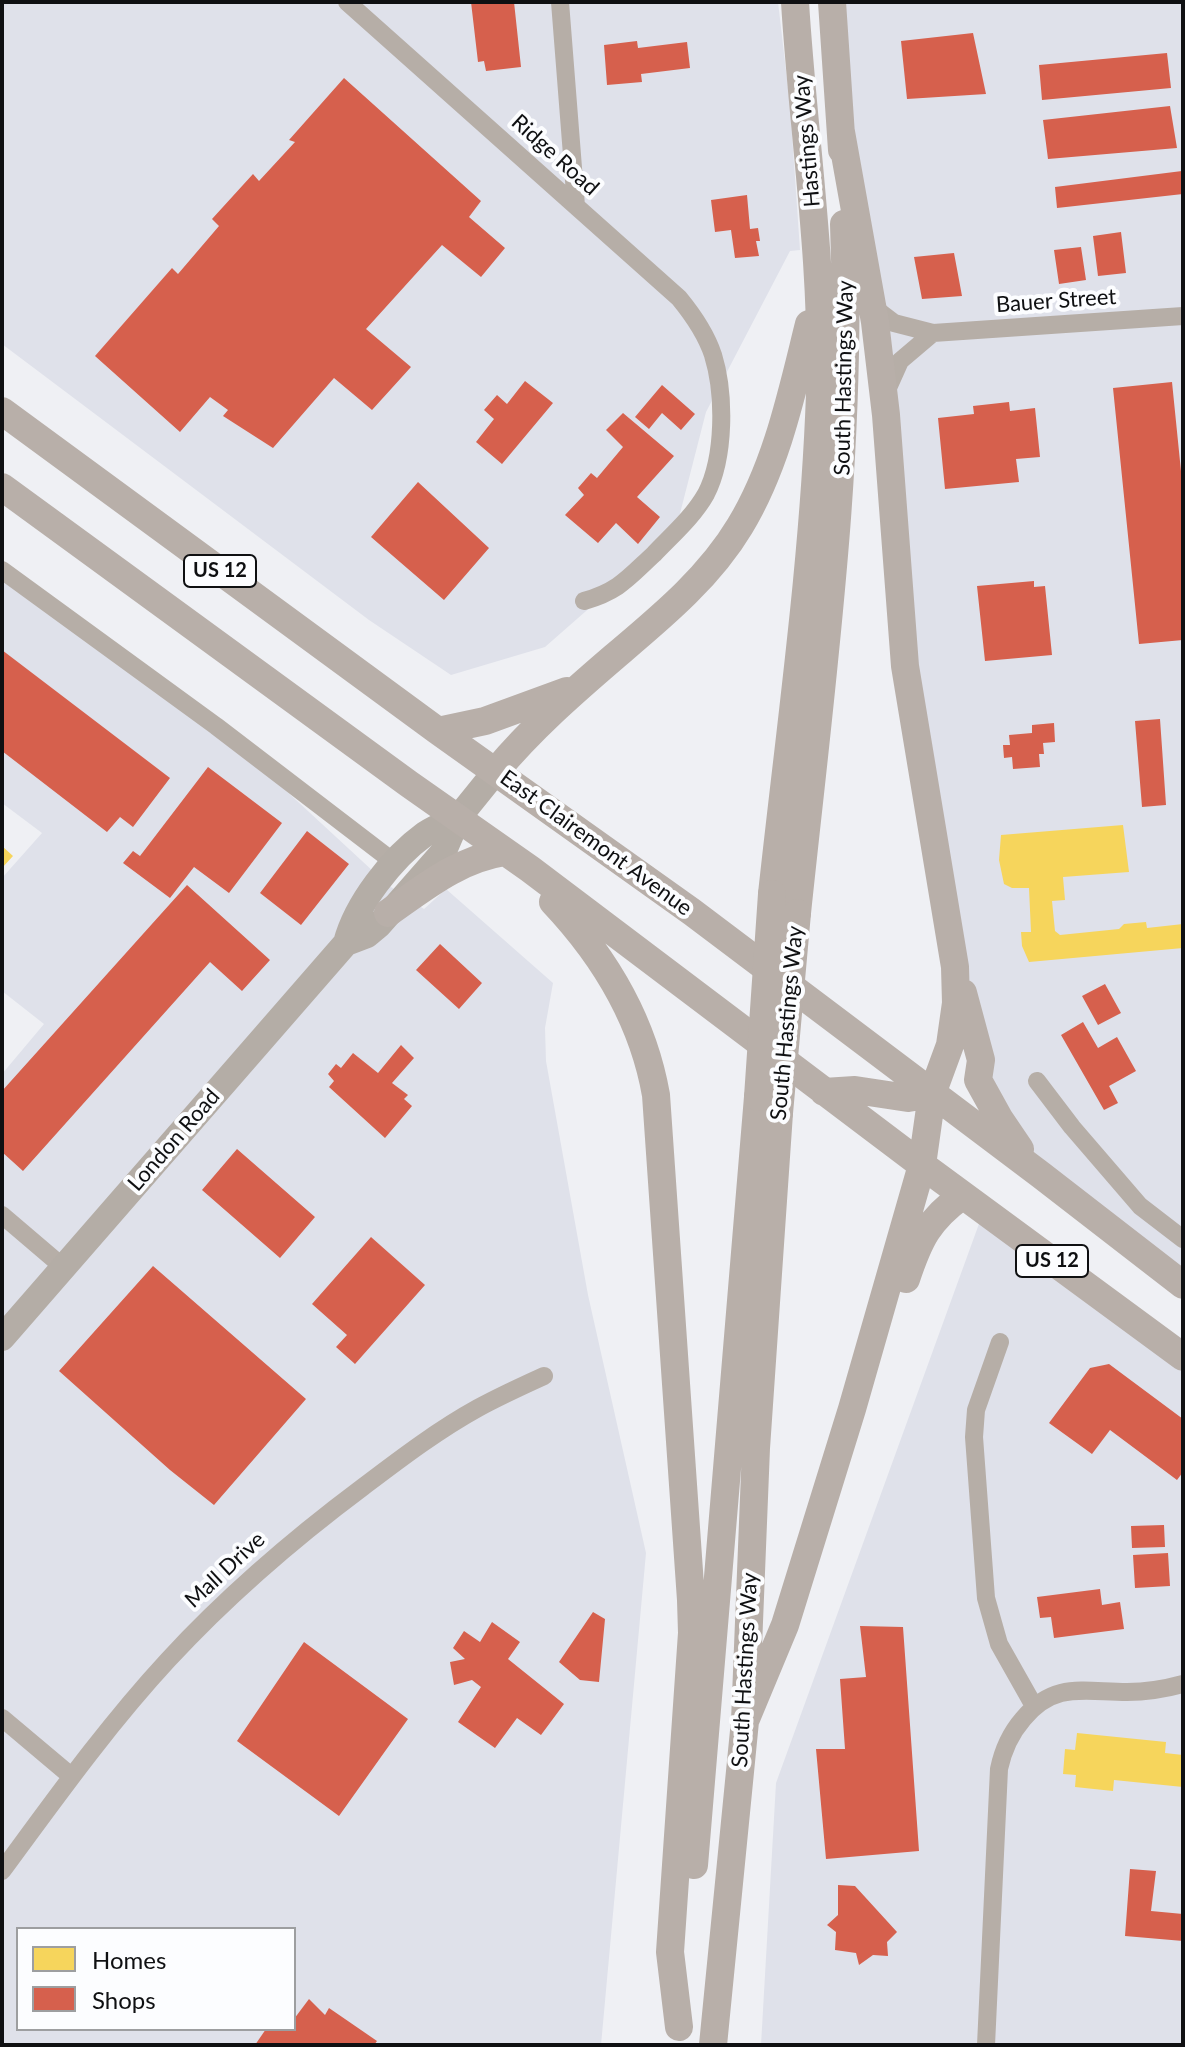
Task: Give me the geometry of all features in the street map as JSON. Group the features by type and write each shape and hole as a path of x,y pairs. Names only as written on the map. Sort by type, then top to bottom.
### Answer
{"main road":[{"name":"Hastings Way","path":"795,2 820,280"},
{"name":"South Hastings Way","path":"678,2036 769,1105 797,913 834,568 844,435 847,280 832,2"},
{"path":"841,132 873,307 885,401 905,666 955,967 981,1060 978,1080 999,1118 1041,1175"},
{"path":"496,771 530,733 685,593 717,558 747,515 774,452 820,280"},
{"name":"South Hastings Way","path":"713,2045 745,1721 769,1105 772,894 814,505 820,393 820,280"},
{"name":"East Clairemont Avenue","path":"2,411 438,731 692,912 1183,1285"},
{"name":"US 12","path":"2,487 505,852 1183,1357"},
{"path":"438,731 485,721 578,688"},
{"path":"388,913 454,868 477,858 505,852 575,927 607,970 640,1034 650,1063 656,1095 692,1633 670,1952 678,2036"},
{"path":"745,1721 785,1625 852,1409 922,1165 932,1094 950,1045 956,1003 955,967"},
{"path":"824,1092 855,1090 908,1098 932,1094"},
{"path":"852,1409 891,1324 927,1228 936,1215 963,1195"}],"street":[{"name":"Ridge Road","path":"347,2 679,298 697,322 714,358 721,425 715,468 707,492 675,533 619,587 584,601"},
{"path":"560,2 576,206"},
{"name":"Bauer Street","path":"873,307 894,323 933,333 1183,316"},
{"path":"885,401 889,383 900,361 933,333"},
{"path":"2,570 223,731 395,863"},
{"name":"London Road","path":"346,943 367,935 444,851 458,818 496,771"},
{"name":"London Road","path":"2,1338 346,943 360,905 395,863 422,836 458,818"},
{"path":"1037,1081 1140,1206 1183,1239"},
{"path":"2,1215 63,1267"},
{"path":"1000,1342 982,1388 974,1437 986,1598 999,1644 1034,1706"},
{"name":"Mall Drive","path":"2,1871 71,1776 167,1661 254,1572 397,1461 478,1408 544,1376"},
{"path":"986,2045 999,1769 1013,1732 1034,1706 1051,1695 1068,1691 1145,1691 1183,1684"},
{"path":"2,1718 71,1776"}],"shaded area":[{"path":"2,2 778,2 790,105 800,250 790,251 706,412 675,533 545,647 451,675 369,620 2,344"},
{"path":"837,2 1183,2 1183,1285 1041,1175 999,1118 955,967"},
{"path":"2,570 216,726 388,885 424,909 446,889 553,983 545,1028 546,1061 588,1295 646,1553 601,2045 2,2045 2,1074 44,1024 2,991 2,878 42,833 2,803"},
{"path":"984,1210 1183,1357 1183,2045 761,2045 776,1783"}],"building: Homes":[{"path":"1123,825 1129,872 1063,877 1065,900 1052,901 1055,931 1060,935 1119,929 1124,924 1146,922 1147,928 1183,924 1183,948 1029,962 1022,946 1021,932 1031,932 1029,888 1012,888 1004,884 999,860 1001,835"},
{"path":"2,846 13,856 2,868"},
{"path":"1077,1733 1166,1742 1165,1753 1183,1755 1183,1787 1114,1780 1113,1791 1075,1787 1076,1775 1063,1774 1065,1749 1075,1750"}],"building: Shops":[{"path":"471,2 514,2 521,67 486,71 484,61 478,62"},
{"path":"973,33 986,94 907,99 901,41"},
{"path":"637,41 638,48 687,42 690,68 641,74 642,82 607,85 604,45"},
{"path":"1167,53 1171,88 1042,100 1039,65"},
{"path":"344,78 481,201 469,217 505,248 481,277 442,245 366,329 411,367 372,410 334,378 273,448 223,416 228,410 210,397 180,432 95,356 172,268 178,274 219,226 212,219 253,174 259,181 295,142 289,140"},
{"path":"1170,106 1177,148 1048,159 1043,120"},
{"path":"1182,171 1183,194 1057,208 1055,187"},
{"path":"747,195 750,229 758,228 760,241 756,241 759,256 735,258 731,230 715,232 711,200"},
{"path":"1121,232 1126,273 1098,276 1093,236"},
{"path":"1081,247 1086,280 1059,284 1054,250"},
{"path":"954,253 962,296 922,299 914,257"},
{"path":"525,381 553,403 502,464 476,442 494,419 484,410 497,395 507,404"},
{"path":"1172,382 1183,491 1183,640 1139,644 1113,388"},
{"path":"662,385 695,414 681,430 662,413 649,429 635,417"},
{"path":"1009,402 1010,411 1035,408 1040,457 1016,459 1019,482 945,489 938,418 974,414 973,406"},
{"path":"623,413 674,456 637,497 660,517 638,544 616,523 598,543 565,515 584,495 578,488 591,473 597,478 623,447 606,430"},
{"path":"418,482 489,548 444,600 371,537"},
{"path":"1034,581 1034,587 1045,586 1052,655 985,661 977,586"},
{"path":"2,650 170,778 133,827 120,817 107,832 2,751"},
{"path":"1160,719 1166,805 1142,807 1135,721"},
{"path":"1054,723 1055,742 1043,743 1044,754 1039,754 1040,767 1013,769 1012,757 1004,758 1003,745 1010,745 1009,735 1032,733 1032,725"},
{"path":"208,767 282,823 229,893 194,867 170,898 123,863 133,851 140,856"},
{"path":"307,831 349,864 301,925 260,893"},
{"path":"187,885 270,960 242,991 210,962 23,1171 2,1152 2,1091"},
{"path":"440,944 482,983 459,1009 416,970"},
{"path":"1105,984 1121,1013 1098,1025 1082,996"},
{"path":"1083,1022 1098,1048 1117,1037 1136,1071 1109,1086 1118,1103 1104,1110 1061,1035"},
{"path":"401,1045 414,1058 392,1083 408,1095 404,1099 412,1106 385,1138 329,1087 334,1081 328,1074 336,1064 341,1068 353,1053 378,1073"},
{"path":"237,1149 315,1217 280,1258 202,1190"},
{"path":"371,1237 425,1285 355,1364 336,1347 347,1335 312,1304"},
{"path":"153,1266 306,1399 214,1505 59,1371"},
{"path":"1109,1364 1183,1419 1183,1472 1177,1480 1110,1430 1092,1454 1049,1423 1090,1368"},
{"path":"1164,1525 1165,1547 1132,1548 1131,1526"},
{"path":"1168,1553 1170,1586 1135,1588 1133,1555"},
{"path":"1100,1589 1102,1605 1120,1602 1124,1629 1054,1638 1051,1617 1040,1618 1037,1597"},
{"path":"593,1612 605,1619 599,1682 580,1680 559,1662"},
{"path":"492,1622 520,1642 508,1659 564,1704 541,1735 517,1718 495,1748 458,1722 481,1687 472,1680 454,1685 450,1662 465,1659 453,1648 464,1631 480,1642"},
{"path":"860,1626 903,1627 919,1851 826,1859 816,1749 845,1749 840,1679 866,1677"},
{"path":"304,1642 408,1719 339,1816 237,1741"},
{"path":"1130,1869 1156,1871 1151,1911 1183,1914 1183,1941 1125,1936"},
{"path":"838,1885 855,1886 897,1932 887,1942 888,1956 873,1955 859,1965 856,1953 835,1950 836,1932 827,1925 838,1915"},
{"path":"309,1999 325,2015 329,2008 377,2041 374,2045 255,2045 265,2031 296,2031 296,2016"}]}
